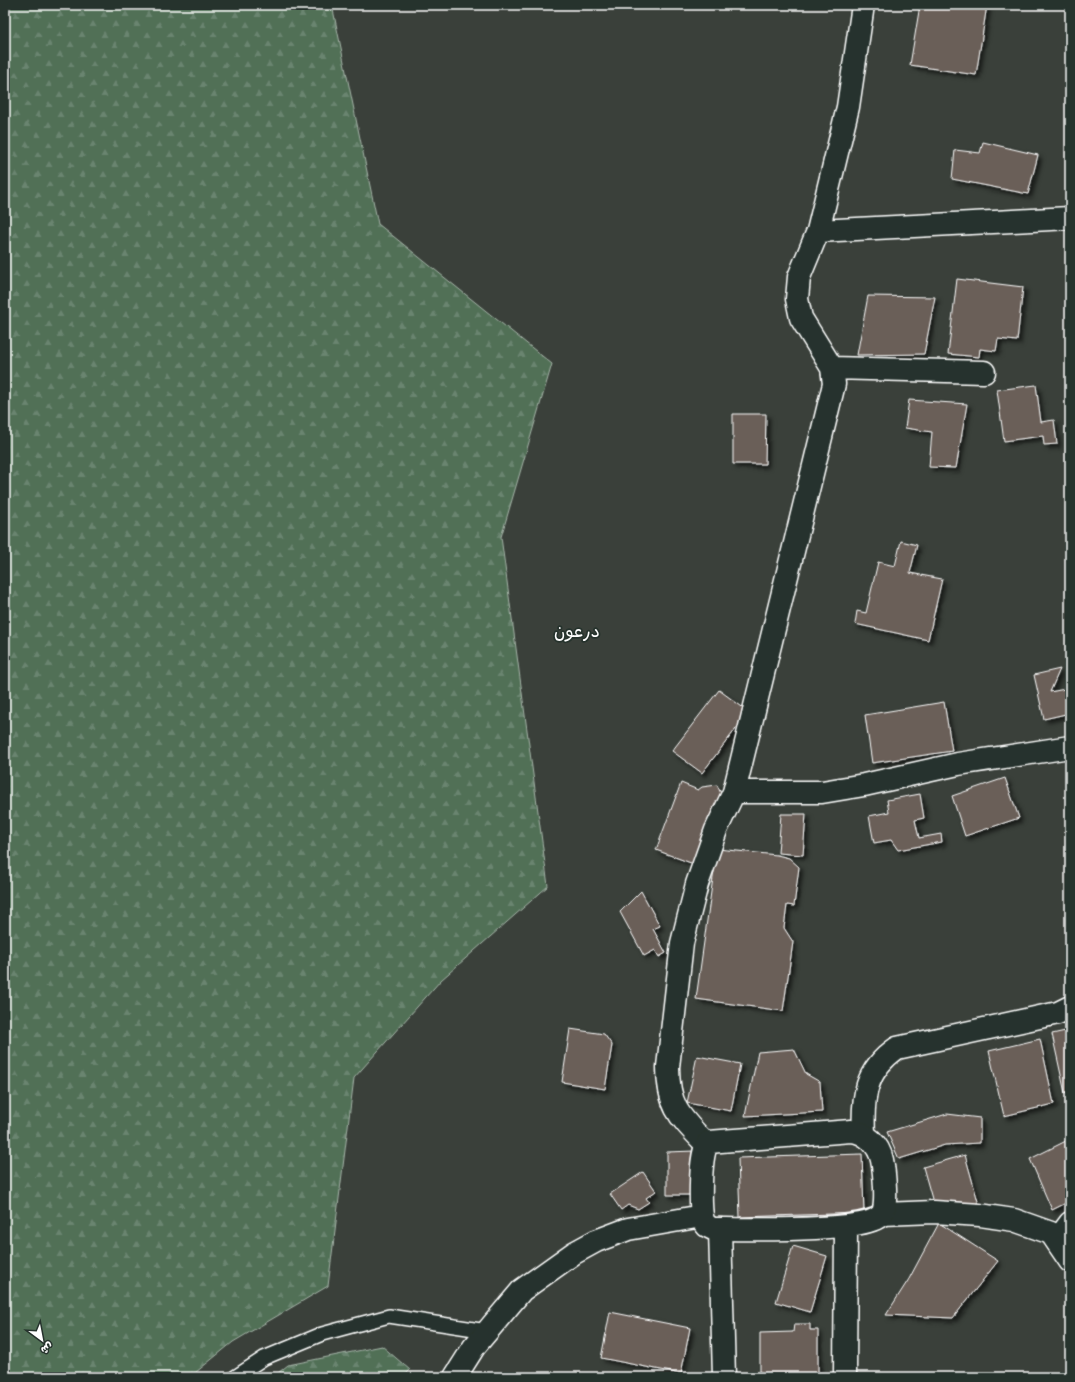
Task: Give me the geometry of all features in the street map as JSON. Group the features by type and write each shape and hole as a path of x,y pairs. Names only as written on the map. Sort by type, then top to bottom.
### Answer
{"street":[{"path":"863,5 848,107 818,230 799,277 796,299 801,318 832,368 834,384 734,792 716,830 698,884 682,943 668,1067 671,1098 676,1110 706,1144 702,1173 702,1216 707,1226 720,1229 846,1227 872,1221 883,1214 934,1212 980,1214 1064,1229 1070,1261"},
{"path":"818,230 1070,218"},
{"path":"832,368 984,372"},
{"path":"734,792 822,792 864,785 958,764 1070,747"},
{"path":"864,1134 863,1107 870,1077 876,1066 897,1048 1058,1013 1070,1007"},
{"path":"706,1144 713,1141 859,1131 877,1147 882,1159 885,1203 883,1214"},
{"path":"455,1377 474,1346 522,1290 574,1253 596,1241 628,1229 702,1216"},
{"path":"844,1377 846,1227"},
{"path":"720,1229 724,1377"}],"lane":[{"path":"235,1377 264,1358 322,1334 390,1316 487,1331"}],"green space":[{"path":"5,5 332,5 378,224 552,364 501,537 548,886 441,980 354,1078 328,1286 233,1342 190,1377 5,1377"},
{"path":"382,1346 410,1370 403,1377 273,1377 288,1365"}],"building":[{"path":"920,5 987,5 976,75 910,65"},
{"path":"983,142 1038,155 1028,194 952,179 955,150 980,153"},
{"path":"957,279 1023,287 1017,341 998,339 996,351 980,349 979,357 948,354"},
{"path":"868,296 935,297 924,354 857,355"},
{"path":"1036,385 1041,422 1054,420 1057,444 1044,445 1043,436 1004,441 997,390"},
{"path":"909,400 967,404 956,468 929,467 932,432 905,428"},
{"path":"733,414 766,414 765,464 733,464"},
{"path":"901,541 917,545 910,573 942,579 928,640 855,624 857,611 866,613 878,562 895,566"},
{"path":"1060,669 1050,692 1070,688 1070,713 1044,719 1034,675"},
{"path":"719,690 749,712 702,773 672,751"},
{"path":"944,702 952,751 872,763 865,715"},
{"path":"1005,778 1019,818 965,836 952,796"},
{"path":"681,783 698,790 702,787 717,785 724,800 699,866 656,850"},
{"path":"920,794 924,818 915,820 919,838 941,834 942,842 898,850 891,840 874,843 869,816 889,812 887,800"},
{"path":"781,814 806,814 803,855 778,853"},
{"path":"717,849 777,855 789,858 799,867 794,906 787,905 784,928 793,942 783,1011 696,999"},
{"path":"641,891 660,926 653,929 666,953 659,957 655,950 644,956 620,912"},
{"path":"570,1029 604,1034 612,1045 605,1089 562,1082"},
{"path":"1070,1030 1070,1092 1065,1093 1052,1034"},
{"path":"1040,1039 1054,1104 1004,1116 989,1051"},
{"path":"794,1049 806,1074 820,1082 822,1112 745,1116 758,1052"},
{"path":"697,1056 740,1064 731,1111 687,1103"},
{"path":"947,1114 980,1118 980,1143 945,1145 899,1159 887,1132"},
{"path":"1070,1139 1070,1201 1052,1210 1030,1159"},
{"path":"695,1151 694,1195 667,1195 667,1152"},
{"path":"862,1154 864,1213 740,1217 738,1158"},
{"path":"965,1155 979,1205 934,1206 923,1167"},
{"path":"643,1172 656,1191 646,1198 649,1202 638,1209 628,1205 621,1210 610,1194"},
{"path":"939,1223 998,1261 953,1318 886,1315 909,1279"},
{"path":"793,1246 827,1256 810,1312 776,1302"},
{"path":"610,1312 690,1328 681,1374 601,1358"},
{"path":"794,1324 810,1324 810,1330 818,1330 818,1377 760,1377 760,1333 793,1332"}],"district":[{"name":"درعون","path":"577,631"}]}
